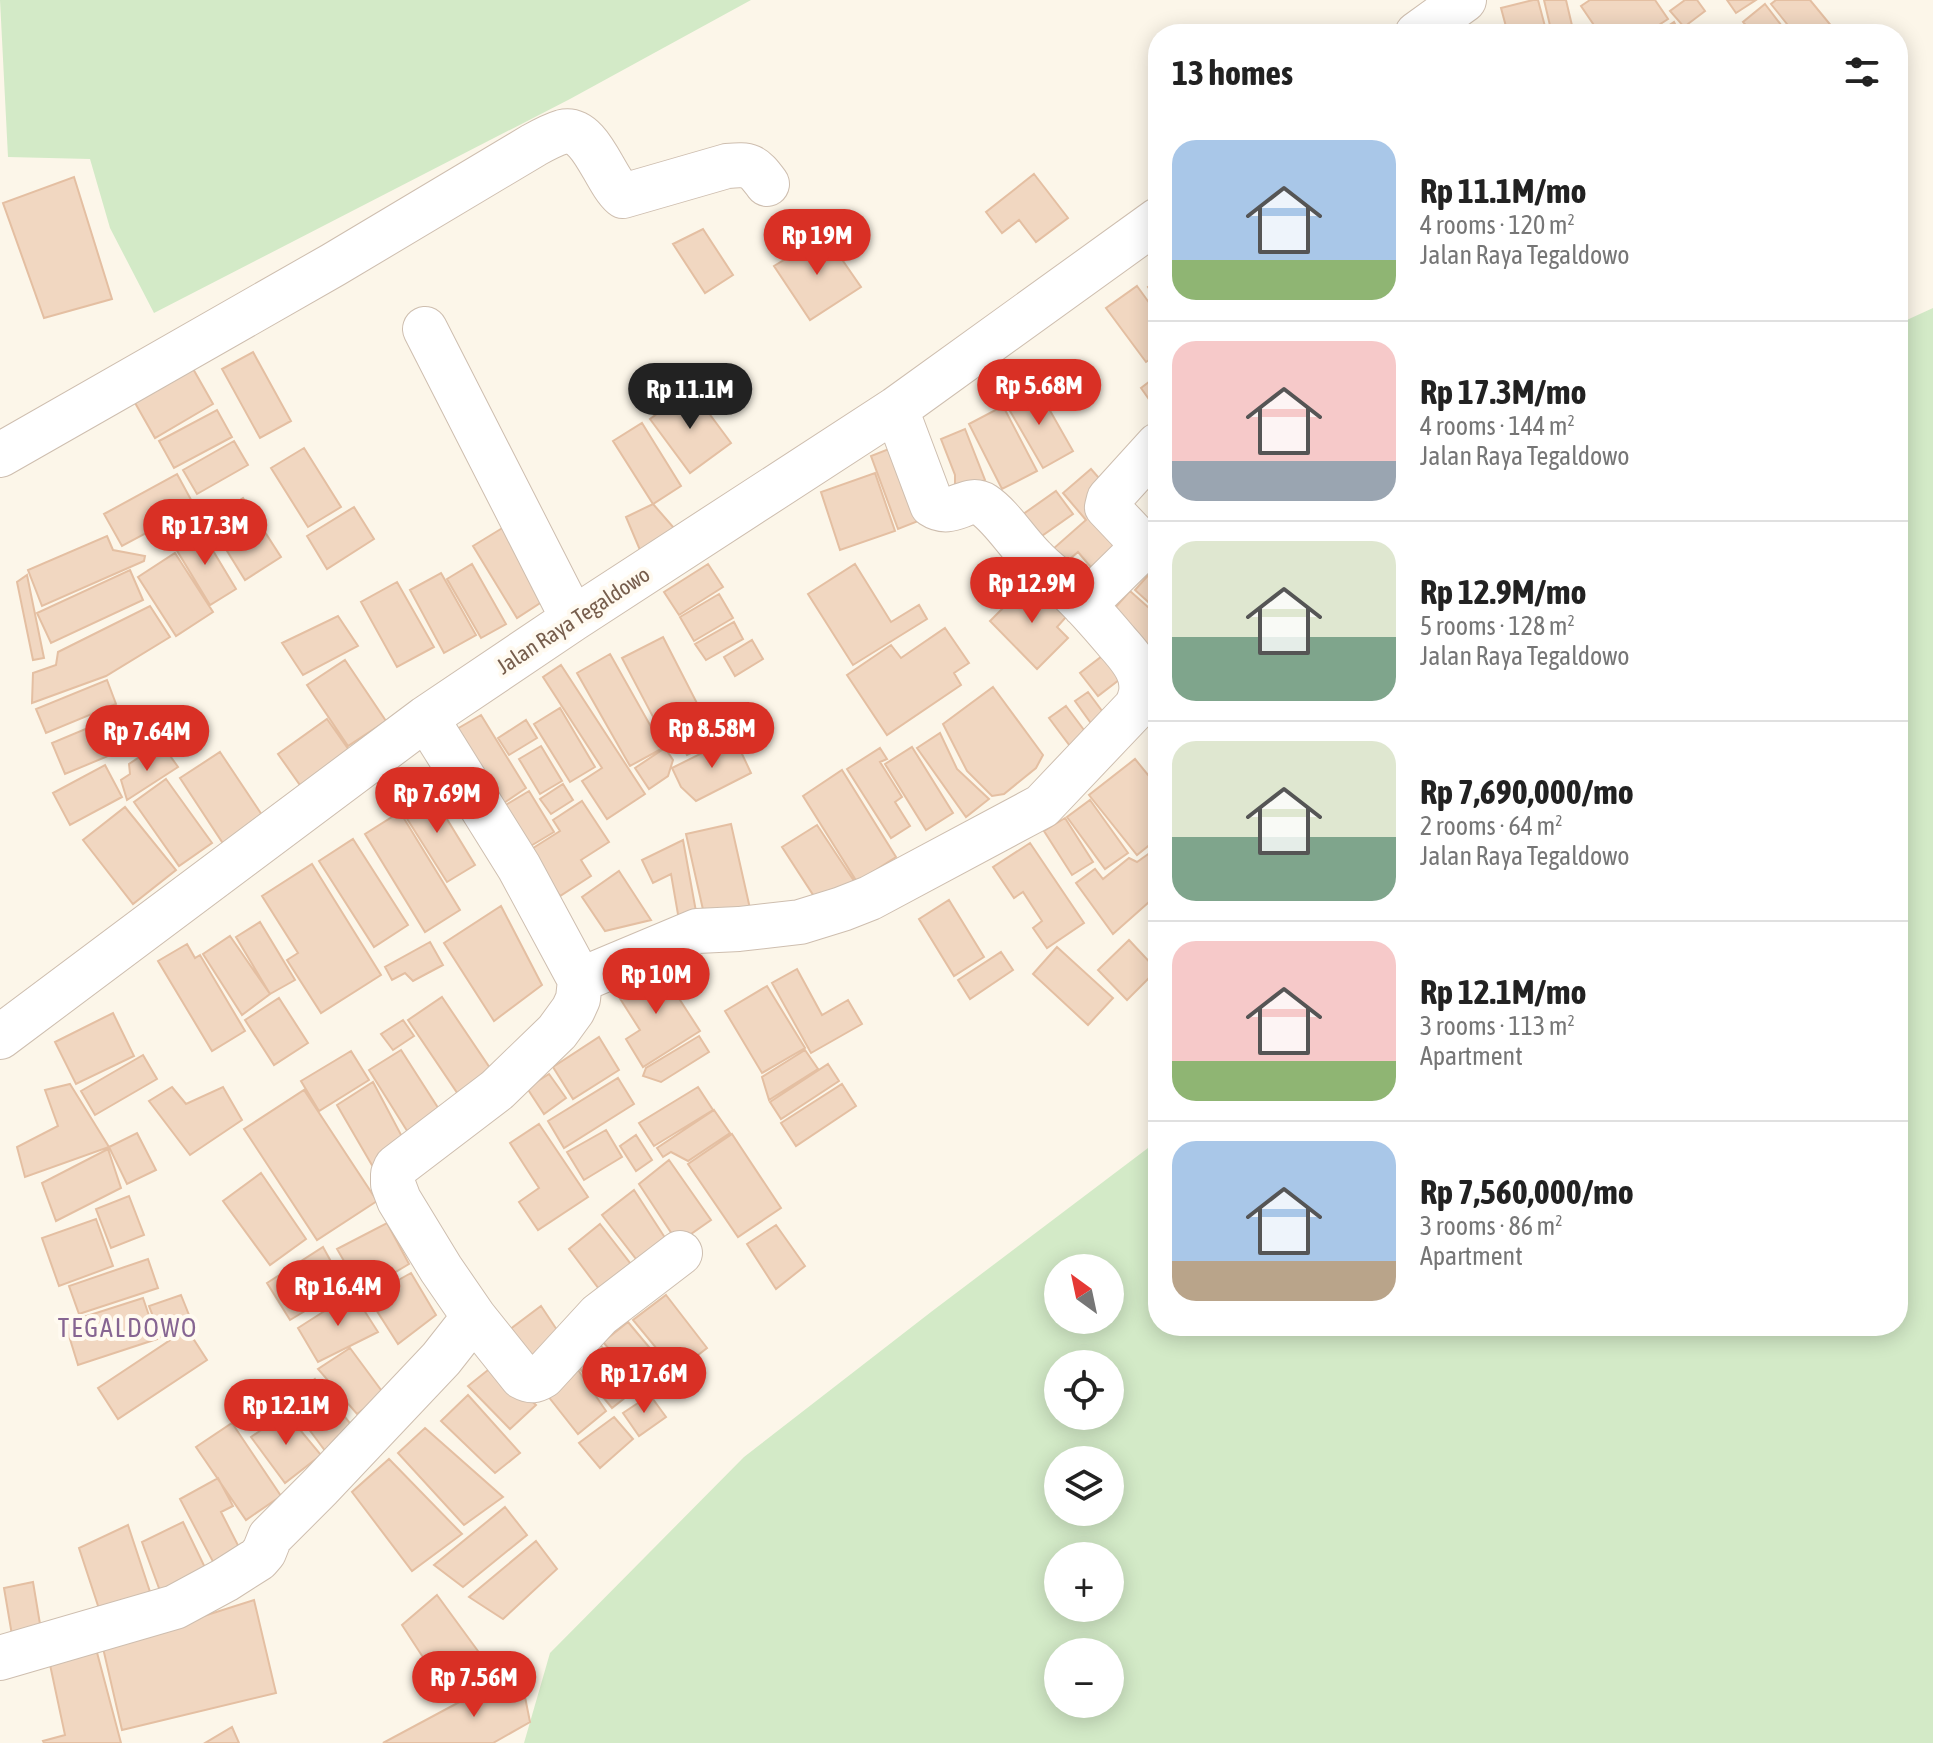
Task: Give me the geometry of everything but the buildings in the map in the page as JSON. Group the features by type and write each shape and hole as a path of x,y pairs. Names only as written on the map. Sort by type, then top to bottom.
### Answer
{"street":[{"path":"1431,24 1464,0"},
{"path":"0,455 333,265 534,145 564,131 574,131 584,136 623,196 727,166 744,164 756,168 767,184"},
{"name":"Jalan Raya Tegaldowo","path":"0,1037 426,718 896,409 1148,227"},
{"path":"425,329 573,619"},
{"path":"580,980 697,931 800,922 870,898 1042,806 1136,707 1142,693 1140,676 1132,659 1066,587 1036,562 982,504 973,502 950,510 940,510 932,505 896,409"},
{"path":"1084,605 1144,546 1107,507 1109,499 1148,443"},
{"path":"426,718 519,867 580,980 578,999 557,1032 497,1090 396,1167 393,1184 399,1200 474,1317 522,1377 529,1381 543,1376 599,1315 680,1253"},
{"path":"0,1658 175,1607 258,1559 270,1537 431,1369 474,1317"}],"green space":[{"path":"0,0 751,0 570,99 154,313 110,228 90,159 8,157"},
{"path":"1933,308 1933,1743 524,1743 550,1653 744,1457 1148,1148 1148,1336 1908,1336 1908,319"}],"district":[{"name":"TEGALDOWO","path":"128,1328"}]}
